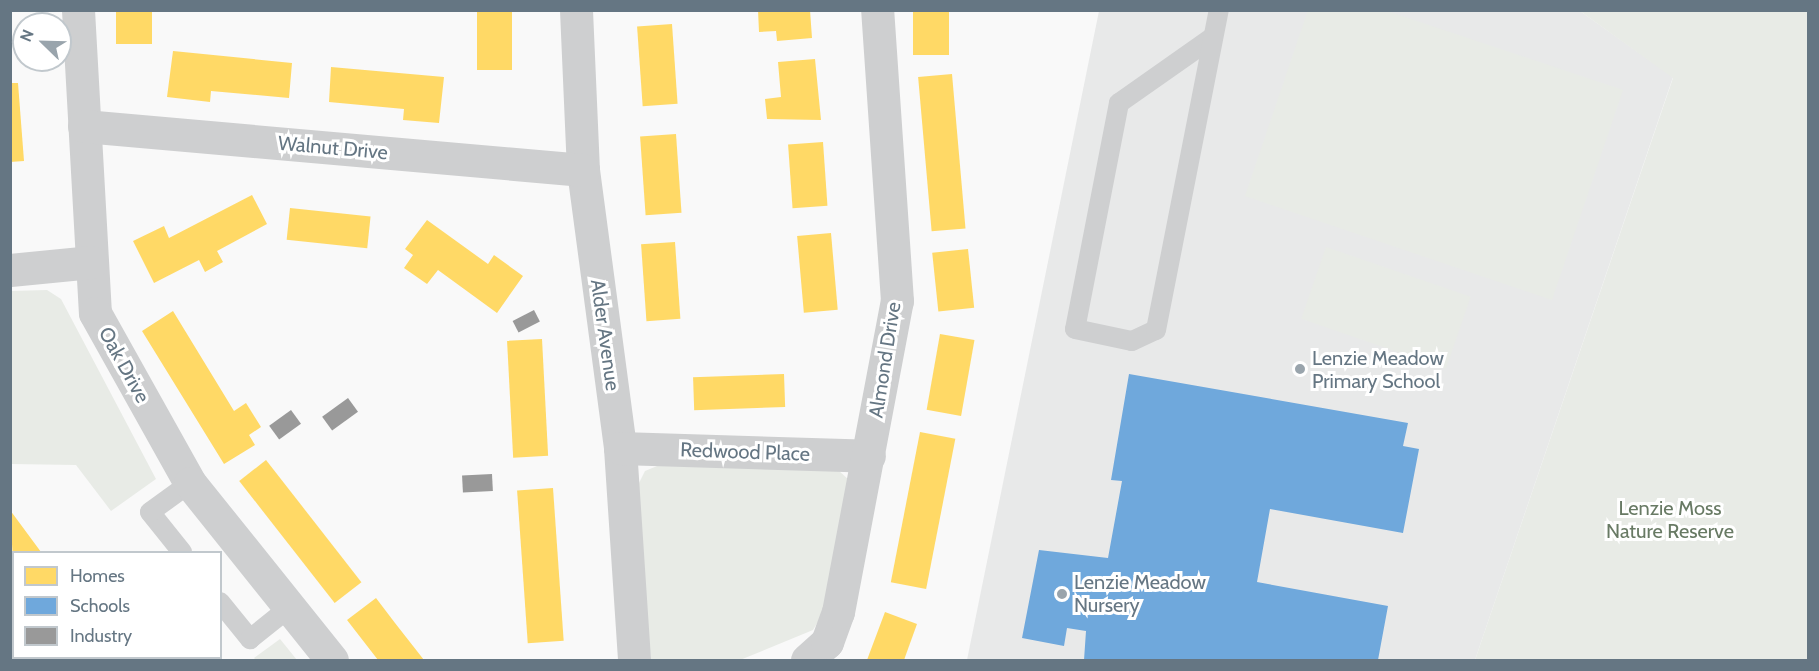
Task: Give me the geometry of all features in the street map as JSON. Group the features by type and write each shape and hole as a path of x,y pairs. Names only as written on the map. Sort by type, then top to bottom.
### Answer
{"street":[{"name":"Oak Drive","path":"78,10 95,313 190,483 332,660"},
{"name":"Alder Avenue","path":"576,10 583,170 620,448 634,660"},
{"name":"Almond Drive","path":"807,660 827,642 838,612 897,301 877,10"},
{"name":"Walnut Drive","path":"84,126 583,170"},
{"path":"10,270 92,262"},
{"name":"Redwood Place","path":"620,448 869,456"}],"lane":[{"path":"1213,37 1119,103 1076,329 1132,341 1156,330 1219,10"},
{"path":"181,551 150,512 190,483"},
{"path":"222,604 250,639 290,607"}],"shaded area":[{"name":"Lenzie Meadow Primary School","path":"1099,11 1580,11 1673,77 1475,660 967,660"}],"green space":[{"path":"1308,10 1387,11 1623,90 1552,300 1245,196"},
{"name":"Lenzie Moss Nature Reserve","path":"1580,11 1808,11 1808,660 1475,660 1673,78"},
{"path":"1326,247 1471,297 1446,369 1301,319"},
{"path":"47,290 61,299 156,479 111,511 76,465 11,464 11,291"},
{"path":"667,462 837,469 850,481 825,610 813,630 740,660 651,660 633,495 645,471"},
{"path":"280,639 297,660 256,660 254,658"}],"building: Homes":[{"path":"116,10 152,10 152,44 116,44"},
{"path":"477,10 512,10 512,70 477,70"},
{"path":"758,10 810,10 812,38 777,41 776,31 759,32"},
{"path":"913,10 949,10 949,55 913,55"},
{"path":"672,24 678,104 643,106 637,26"},
{"path":"173,51 292,63 289,98 211,91 210,102 167,97"},
{"path":"815,59 821,120 767,119 765,99 781,97 778,62"},
{"path":"331,67 444,77 439,123 403,120 404,109 329,102"},
{"path":"952,74 966,228 932,231 918,77"},
{"path":"10,83 18,83 24,161 10,162"},
{"path":"676,134 682,213 646,215 640,137"},
{"path":"823,142 827,206 793,208 788,144"},
{"path":"252,195 267,224 217,251 223,262 205,272 199,260 154,283 133,241 164,226 169,238"},
{"path":"290,208 371,216 367,248 287,240"},
{"path":"427,220 488,264 494,255 523,276 497,313 438,270 427,284 404,268 413,255 405,249"},
{"path":"831,233 838,310 804,313 797,236"},
{"path":"675,242 680,319 646,321 641,244"},
{"path":"968,249 974,308 938,311 932,253"},
{"path":"173,311 234,411 246,403 261,427 249,435 255,445 224,464 142,331"},
{"path":"940,334 974,340 961,416 927,410"},
{"path":"542,339 548,456 513,458 507,341"},
{"path":"784,374 785,407 694,410 693,377"},
{"path":"920,432 955,439 926,589 891,582"},
{"path":"266,460 361,582 335,603 239,481"},
{"path":"553,488 564,641 528,643 517,491"},
{"path":"10,510 40,551 12,551"},
{"path":"376,598 424,660 378,660 347,620"},
{"path":"885,612 917,624 904,660 867,660"}],"building: Schools":[{"name":"Lenzie Meadow Primary School","path":"1129,374 1408,423 1403,446 1419,449 1403,533 1270,509 1257,582 1388,606 1378,660 1084,660 1086,631 1067,628 1064,646 1022,638 1039,550 1108,558 1122,481 1111,480"}],"building: Industry":[{"path":"534,310 540,322 519,332 513,321"},
{"path":"348,398 358,412 332,431 322,417"},
{"path":"291,410 301,424 279,440 269,426"},
{"path":"492,474 493,491 463,493 462,476"}],"place":[{"name":"Lenzie Meadow Primary School","path":"1300,369"},
{"name":"Lenzie Meadow Nursery","path":"1062,594"}]}
